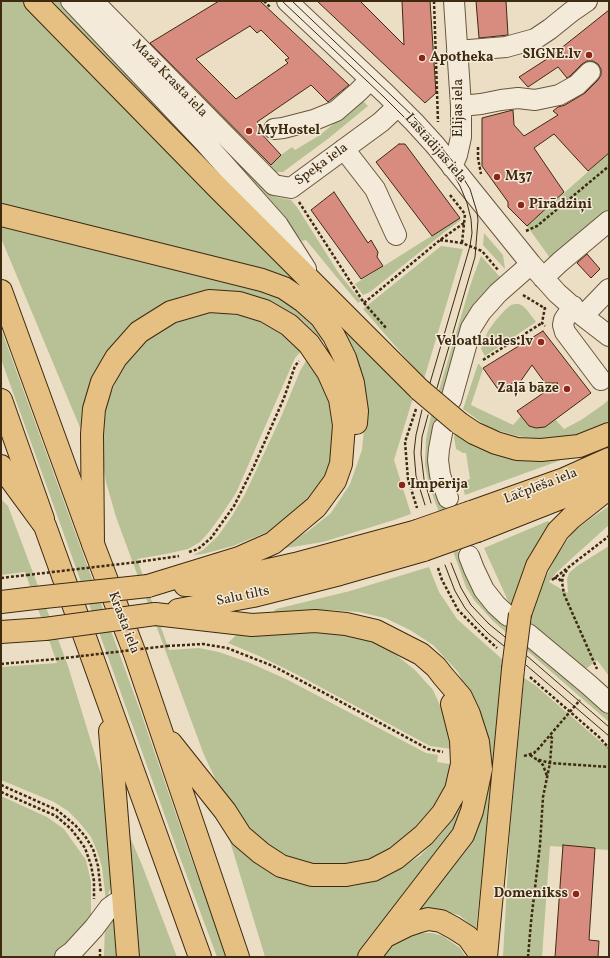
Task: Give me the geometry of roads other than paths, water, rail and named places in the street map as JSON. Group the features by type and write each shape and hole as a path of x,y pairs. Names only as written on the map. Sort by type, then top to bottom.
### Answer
{"main road":[{"path":"35,1 320,291 418,398 451,425 496,443 517,449 541,450 579,446 609,434"},
{"path":"1,215 262,280 284,288 304,301 320,317 334,336 345,358 353,383 357,411 354,438 349,454 341,464"},
{"name":"Krasta iela","path":"1,291 93,544 135,654 238,957"},
{"path":"93,544 92,434 94,409 102,382 116,358 139,332 171,312 209,301 239,303 265,311 290,325 309,344 328,372 340,399 344,425 341,464 335,481 316,507 273,543 239,558 148,586"},
{"path":"1,400 200,957"},
{"path":"564,479 609,443"},
{"name":"Lāčplēša iela","path":"474,521 609,459"},
{"path":"1,466 45,526"},
{"name":"Lāčplēša iela","path":"474,521 576,492 609,477"},
{"path":"486,957 519,671 514,615 537,566 558,531 571,518 609,488"},
{"name":"Salu tilts","path":"1,632 45,629 155,614 254,596 340,574 420,540 474,521"},
{"name":"Salu tilts","path":"1,602 148,586 202,585 295,564 420,540"},
{"path":"155,614 252,625 315,621 346,624 376,631 421,654 436,667 461,697 469,714 478,742 481,769 472,811 463,835 370,957"},
{"path":"161,730 225,811 241,836 260,853 281,866 312,875 346,875 373,870 396,858 424,835 442,813 456,790 462,764 460,740 451,699 442,676"},
{"path":"108,701 128,957"},
{"path":"384,938 408,924 428,919 441,921 468,938 478,951 480,957"}],"street":[{"path":"71,1 206,144 278,225 320,291"},
{"name":"Mazā Krasta iela","path":"93,1 246,157"},
{"name":"Lastādijas iela","path":"287,1 398,106 435,145 537,271 557,293 609,336"},
{"name":"Elijas iela","path":"452,167 457,155 461,137 461,106 454,1"},
{"path":"457,50 506,47 535,39 587,1"},
{"path":"461,106 518,98 535,100 559,95 577,85 590,72"},
{"path":"274,129 284,128 314,120 336,111 370,80"},
{"name":"Speķa iela","path":"246,157 274,185 291,188 344,148 382,122 398,106"},
{"path":"344,148 375,190 396,235"},
{"path":"451,400 471,328 481,312 498,293 510,283 560,262 609,222"},
{"path":"601,380 565,332 563,325 564,320 609,288"},
{"path":"448,498 440,475 438,460 439,449 451,425"},
{"path":"469,556 484,590 496,605 514,615"},
{"path":"528,634 609,703"},
{"path":"65,957 72,952 97,925 109,908 116,903 123,901"}],"tram line":[{"path":"282,1 412,125 450,169 460,186 467,203 471,219 472,233 470,246 430,383"},
{"path":"292,1 415,118 454,163 470,189 478,220 475,257 437,388"},
{"path":"422,410 416,435 414,452 416,476 425,505"},
{"path":"428,415 422,437 421,454 424,479 431,503"},
{"path":"451,563 461,588 471,605 489,624 505,637"},
{"path":"445,565 455,591 465,608 489,634 504,646"},
{"path":"527,656 609,727"},
{"path":"526,665 609,736"}],"place":[{"name":"SIGNE.lv","path":"589,55"},
{"name":"Apotheka","path":"422,58"},
{"name":"MyHostel","path":"249,131"},
{"name":"M37","path":"497,177"},
{"name":"Pīrādziņi","path":"521,205"},
{"name":"Veloatlaides.lv","path":"541,342"},
{"name":"Zaļā bāze","path":"567,389"},
{"name":"Impērija","path":"402,485"},
{"name":"Domenikss","path":"576,894"}]}
